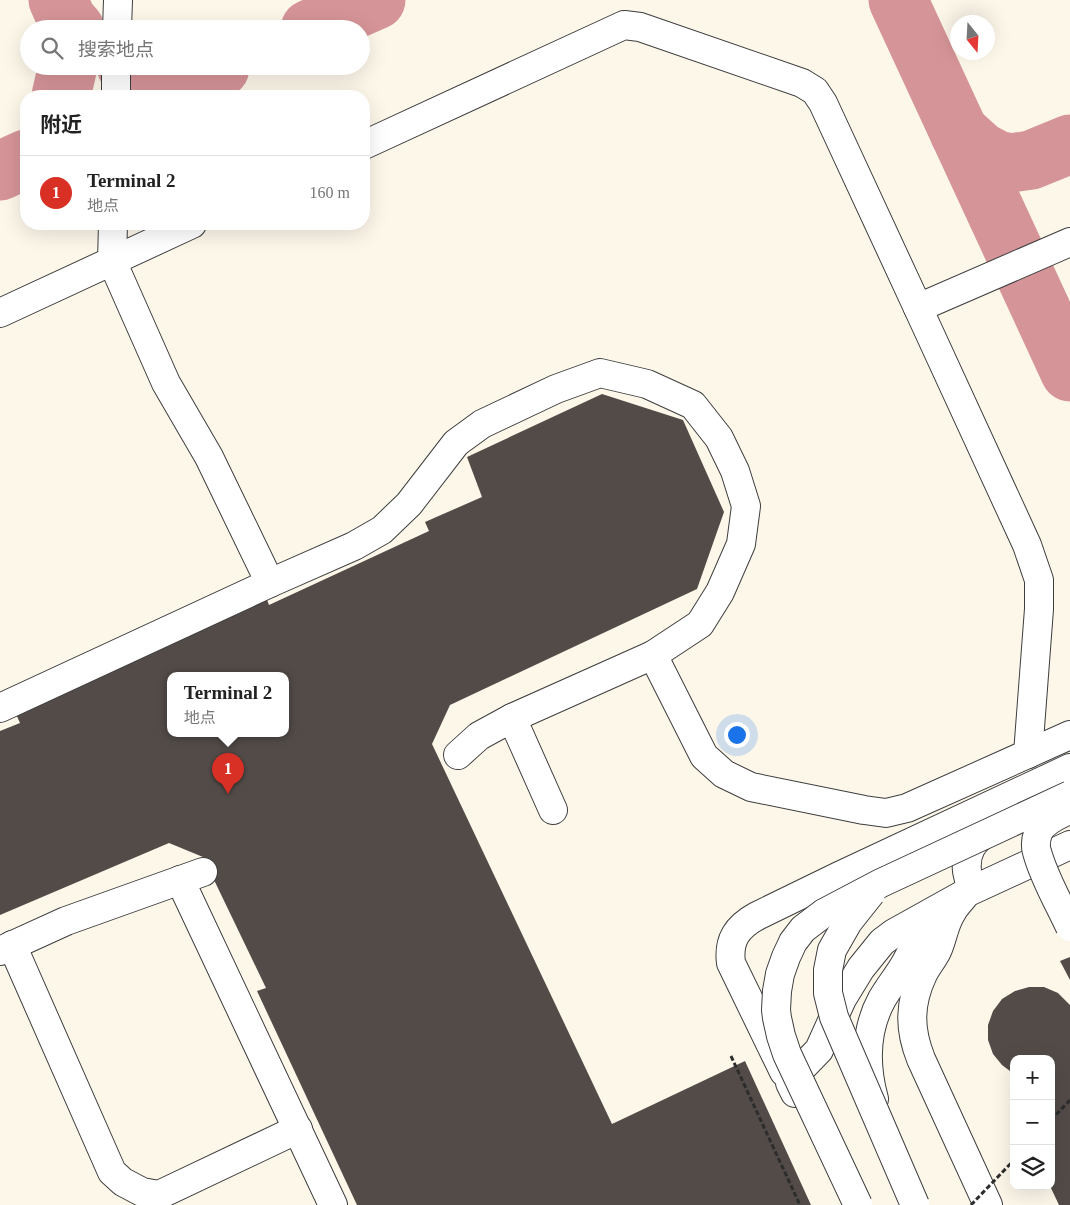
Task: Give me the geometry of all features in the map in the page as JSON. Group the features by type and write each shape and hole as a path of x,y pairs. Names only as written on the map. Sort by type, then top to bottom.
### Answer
{"street":[{"path":"117,20 118,0"},
{"path":"370,141 624,25 640,27 802,83 815,91 823,103 918,308 1027,546 1039,580 1039,609 1028,754"},
{"path":"116,75 116,90"},
{"path":"112,230 112,261 166,383 209,457 270,583"},
{"path":"0,313 179,230"},
{"path":"918,308 1070,242"},
{"path":"0,708 354,546 382,530 409,504 456,443 482,424 556,389 600,373 647,384 693,405 719,438 735,472 746,506 741,544 720,592 700,624 653,655 512,718 480,736 458,755"},
{"path":"653,655 704,756 724,774 751,787 864,810 886,813 907,808 1070,735"},
{"path":"512,718 553,810"},
{"path":"988,1205 916,1044 912,1028 913,1006 922,975 937,951 948,919 969,886 967,855 970,847 978,838 991,830 1039,806 1047,799 1055,782 1070,768"},
{"path":"846,1205 731,963 730,950 733,938 740,927 751,919 1070,768"},
{"path":"858,1205 783,1045 777,1018 776,1001 780,974 793,942 803,929 824,913 882,883 1070,795"},
{"path":"1070,809 1044,825 1038,832 1036,841 1036,851 1046,877 1070,927"},
{"path":"790,1084 792,1078 819,1050 842,999 861,968 882,942 894,932 964,894 1070,845"},
{"path":"298,1129 159,1195 142,1192 122,1182 112,1172 6,948 66,922 192,876 298,1129 333,1205"},
{"path":"882,883 874,888 836,941 829,962 828,989 833,1013 846,1045 917,1205"},
{"path":"917,1205 888,1138 874,1099 869,1080 868,1065 870,1030 883,996 930,922 942,910 964,894"}],"path":[{"path":"731,1056 800,1205"},
{"path":"1055,1116 1070,1100"},
{"path":"971,1205 1010,1164"}],"building":[{"path":"602,394 683,420 724,512 697,589 450,705 432,744 612,1124 745,1061 811,1205 357,1205 257,991 266,988 203,857 169,843 0,915 0,731 20,723 16,714 266,597 269,605 429,531 425,522 482,497 467,457"},
{"path":"1070,957 1070,980 1060,961"},
{"path":"1029,987 1044,987 1058,993 1070,1005 1070,1205 1059,1205 1052,1190 1055,1190 1055,1055 1010,1055 1010,1071 993,1054 988,1040 988,1025 993,1011 1002,999 1015,991"}],"taxiway":[{"path":"58,0 67,20"},
{"path":"330,20 376,0"},
{"path":"898,0 1070,372"},
{"path":"62,90 66,75"},
{"path":"158,75 193,75"},
{"path":"959,132 980,151 997,160 1011,163 1031,160 1070,144"},
{"path":"0,171 20,162"}],"place":[{"name":"Terminal 2","path":"228,794"}]}
